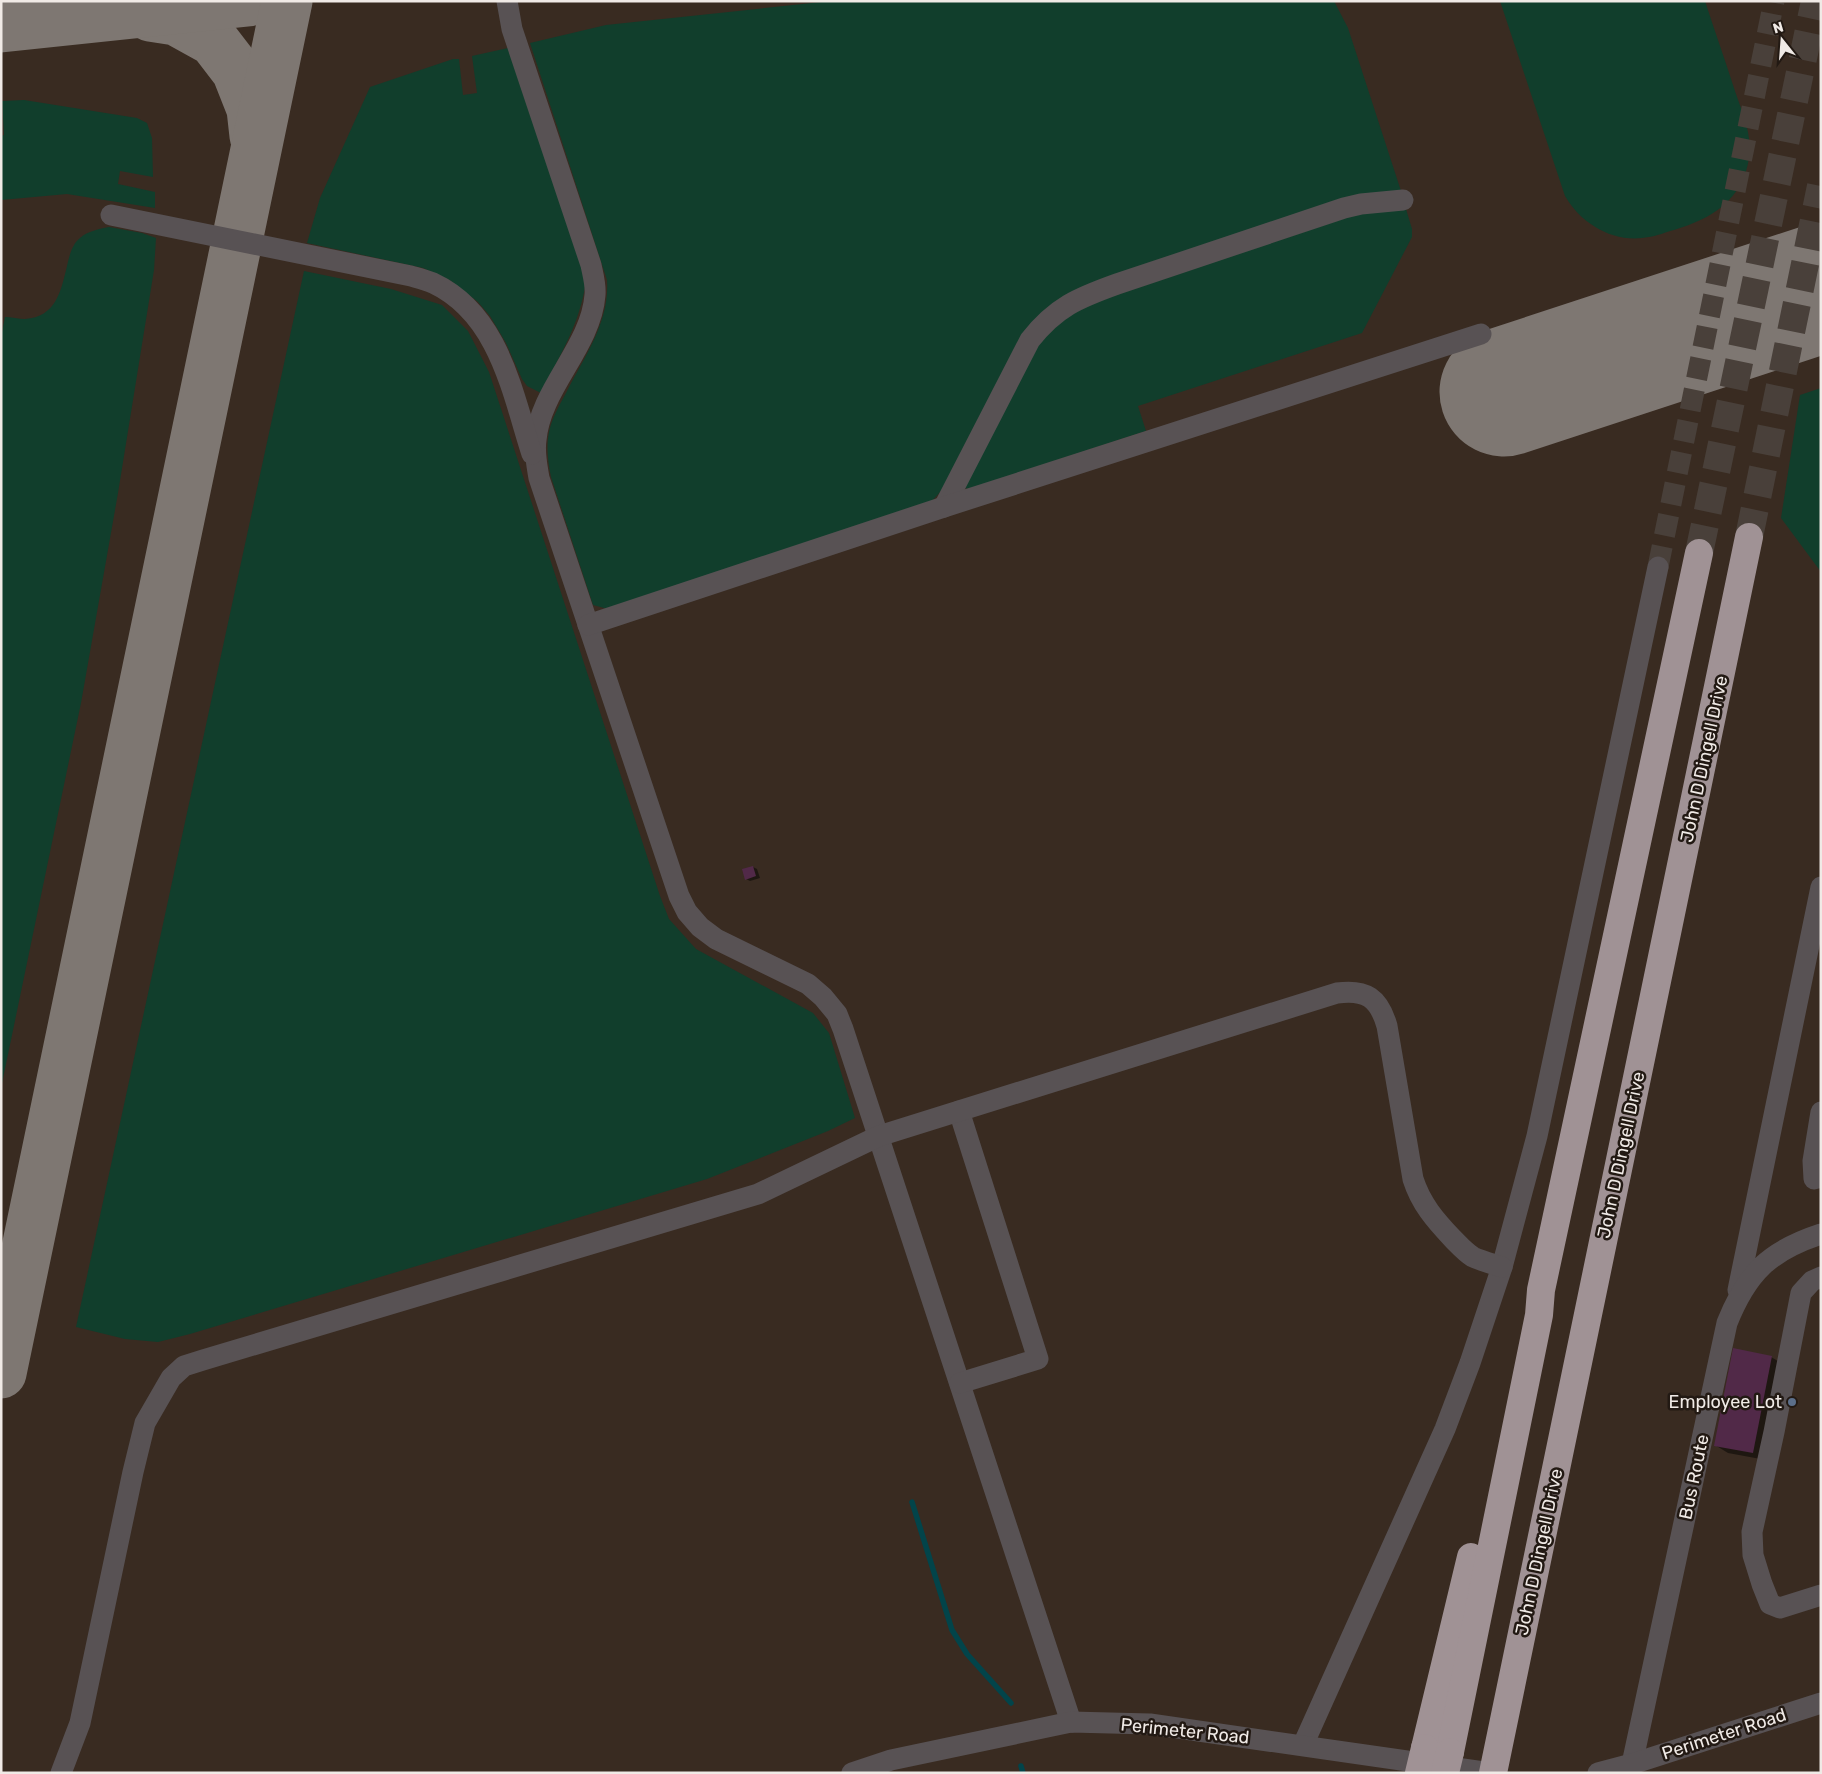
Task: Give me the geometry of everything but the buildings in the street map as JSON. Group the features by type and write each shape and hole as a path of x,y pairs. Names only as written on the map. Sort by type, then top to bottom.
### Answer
{"highway":[{"name":"John D Dingell Drive","path":"1493,1768 1749,537"},
{"path":"1435,1762 1539,1315 1541,1290 1699,553"}],"lane":[{"path":"507,1 512,29 591,265 594,280 595,295 592,312 586,328 540,420 535,457 539,478"},
{"path":"944,507 1030,340 1043,323 1062,307 1084,296 1117,284 1344,208 1361,204 1404,200"},
{"path":"111,215 411,276 432,283 450,293 470,310 486,330 500,354 588,625 679,896 687,912 700,927 716,939 808,984 824,997 837,1014 844,1029 1070,1722"},
{"path":"588,625 944,507 1481,334"},
{"path":"1303,1745 1445,1429 1470,1363 1502,1267 1537,1136 1658,567"},
{"path":"1735,1302 1821,887"},
{"path":"61,1773 80,1723 133,1472 145,1424 171,1378 184,1366 758,1194 879,1136 1337,993 1351,991 1367,995 1377,1003 1383,1013 1387,1026 1417,1193 1433,1218 1465,1251 1474,1257 1502,1267"},
{"path":"959,1111 1038,1359 960,1382"},
{"path":"1821,1112 1813,1161 1814,1179 1821,1177"},
{"name":"Bus Route","path":"1632,1764 1727,1323 1735,1302 1745,1284 1756,1270 1770,1258 1794,1245 1821,1234"},
{"path":"1821,1276 1812,1281 1802,1294 1752,1532 1753,1555 1770,1604 1780,1608 1821,1595"},
{"name":"Perimeter Road","path":"1598,1773 1632,1764 1821,1703"},
{"name":"Perimeter Road","path":"852,1773 891,1760 1070,1722 1150,1724 1493,1768"}],"shaded area":[{"path":"1,1 1821,1 1821,1773 1,1773"}],"green space":[{"path":"831,1 1334,1 1348,28 1401,191 1074,291 942,490 932,501 613,608 593,605 551,477 548,443 554,417 600,325 607,295 607,280 530,43 606,25"},
{"path":"1500,1 1705,1 1748,130 1750,149 1746,173 1732,196 1723,206 1700,220 1655,236 1624,238 1612,235 1590,224 1565,196"},
{"path":"508,48 586,281 574,325 541,393 527,386 522,379 506,343 490,316 478,302 451,281 423,268 307,243 320,198 370,87 453,59 459,59 463,95 477,93 472,56"},
{"path":"24,100 137,118 147,123 152,138 153,177 120,171 118,184 155,192 155,208 67,194 1,200 1,136 4,135 2,101"},
{"path":"1406,209 1412,229 1412,237 1362,333 1138,406 1146,431 969,489 964,488 1046,332 1083,306 1357,214"},
{"path":"109,227 142,233 156,238 154,270 118,493 81,703 1,1088 1,337 5,317 25,319 35,317 50,308 59,293 75,244 86,234"},
{"path":"304,271 391,289 442,305 468,331 489,372 669,919 696,949 813,1013 829,1033 855,1118 828,1131 707,1179 190,1334 158,1342 125,1339 76,1327"},
{"path":"1821,388 1821,572 1781,518 1800,395"}],"waterway":[{"path":"912,1502 952,1630 967,1654 1011,1703"},
{"path":"1021,1766 1023,1773"}],"taxiway":[{"path":"1,27 248,1"},
{"path":"1,1373 287,1"},
{"path":"150,16 176,20 214,41 237,71 252,109 255,136"}],"runway":[{"path":"1504,392 1821,288"}],"tunnel":[{"path":"1658,567 1774,1"},
{"path":"1699,553 1815,1"},
{"path":"1749,537 1821,186"}],"place":[{"name":"Employee Lot","path":"1792,1402"}]}
